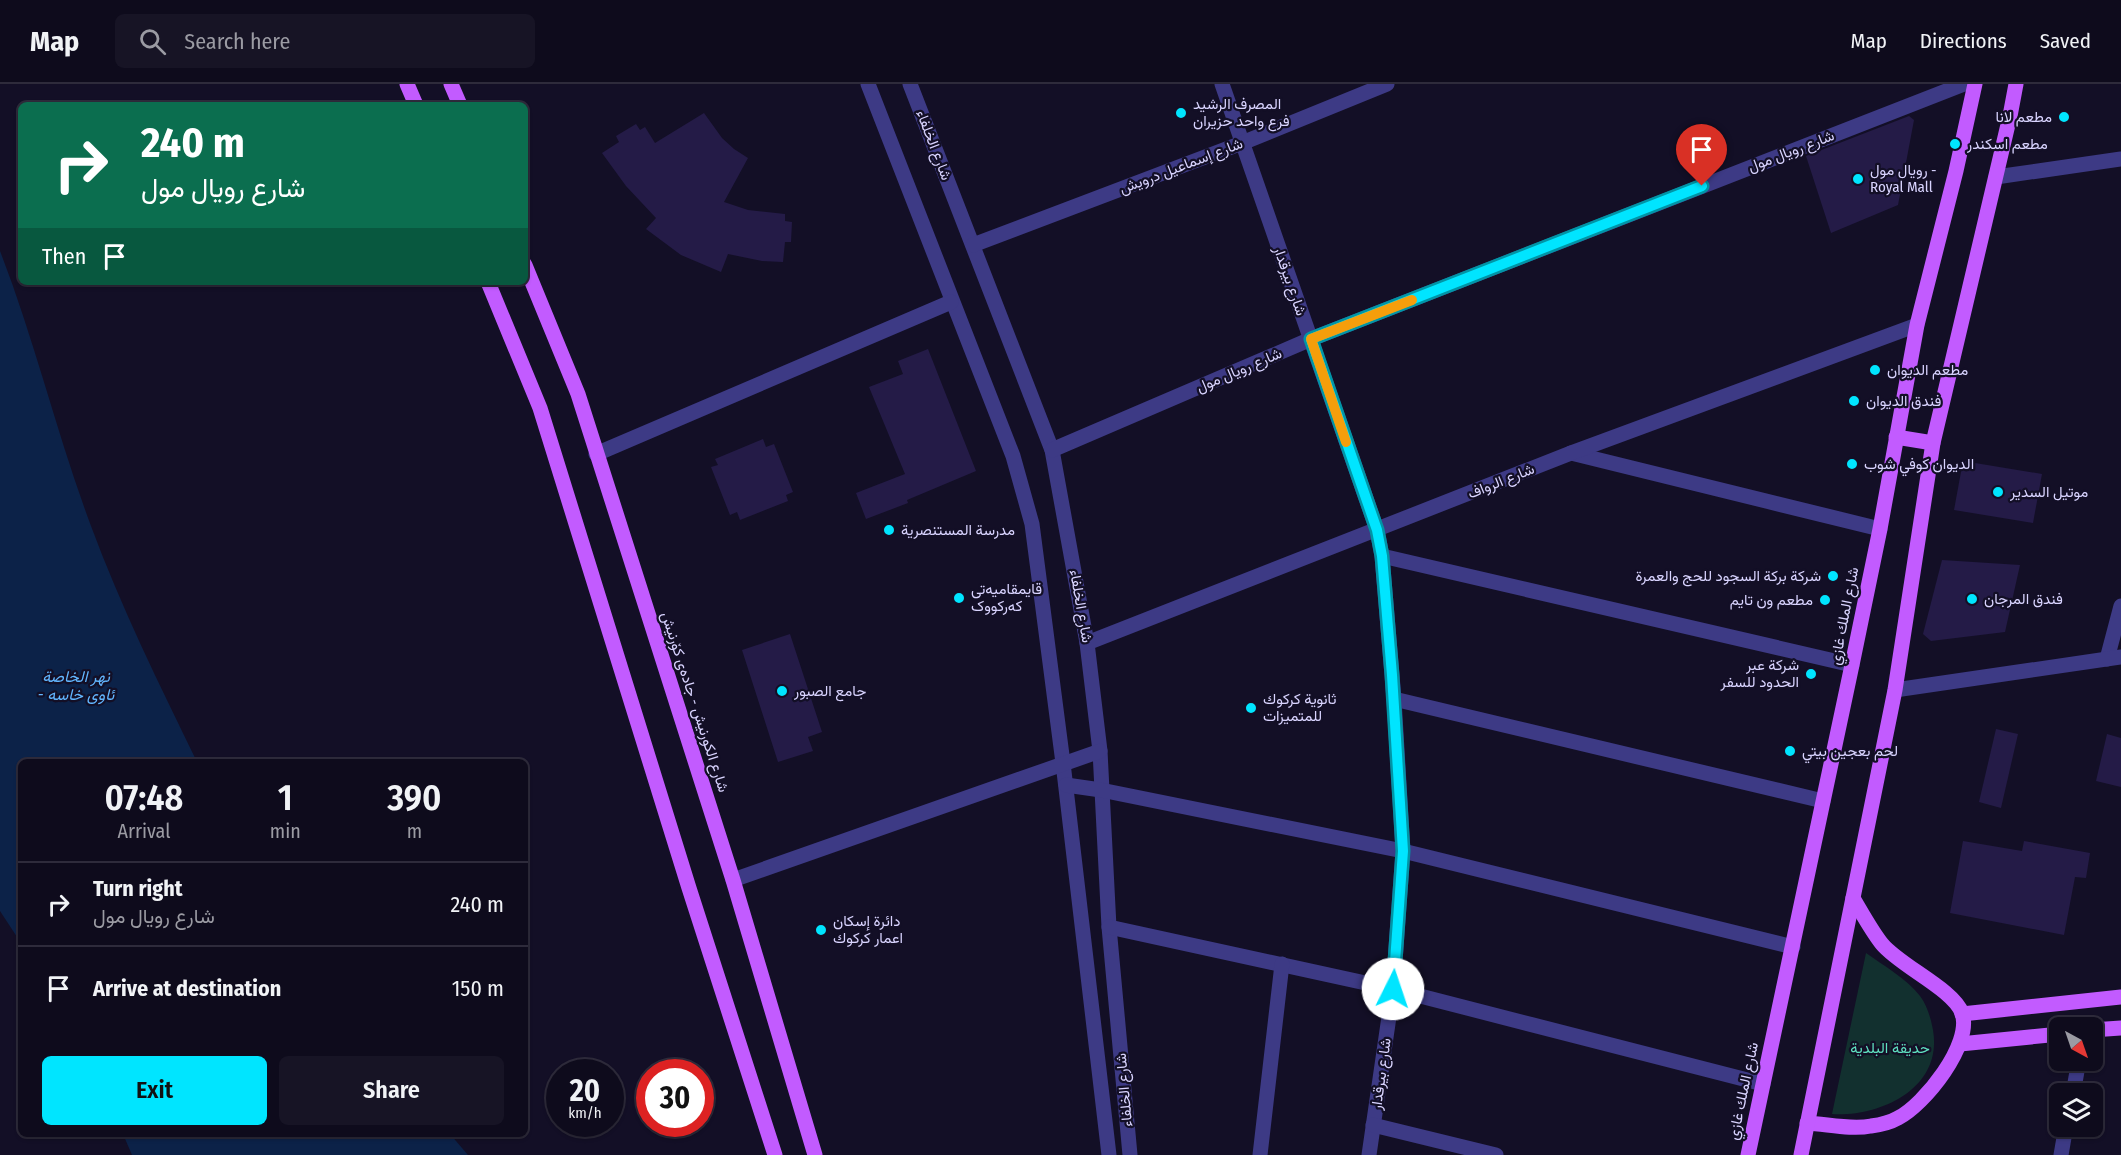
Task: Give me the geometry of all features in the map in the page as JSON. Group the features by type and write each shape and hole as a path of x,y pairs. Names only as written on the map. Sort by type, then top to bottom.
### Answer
{"main road":[{"path":"407,84 415,102"},
{"path":"451,84 459,102"},
{"name":"شارع الملك غازي","path":"1748,1155 1880,529 1917,325 1956,171 1975,84"},
{"path":"1801,1155 1895,690 1933,443 2016,84"},
{"path":"2010,116 2024,84"},
{"name":"شارع الكورنيش - جادەی کۆرنیش","path":"528,272 578,394 733,880 815,1155"},
{"path":"489,285 540,408 688,888 775,1155"},
{"path":"1896,437 1933,443"},
{"path":"1807,1123 1870,1126 1898,1118 1927,1094 1943,1074 1960,1044 1963,1028 1962,1014 1953,1000 1883,946 1852,898"},
{"path":"1962,1014 2121,997"},
{"path":"2103,1029 2121,1028"},
{"path":"1960,1044 2049,1035"}],"street":[{"path":"868,84 951,302 1013,456 1032,524 1066,785 1108,1155"},
{"name":"شارع الخلفاء","path":"910,84 1052,450 1087,643 1100,751 1109,927 1130,1155"},
{"name":"شارع بيرقدار","path":"1222,84 1377,530 1382,556 1394,699 1403,851 1393,989 1369,1155"},
{"name":"شارع إسماعيل درويش","path":"973,245 1242,143 1387,84"},
{"name":"شارع رويال مول","path":"1052,450 1311,339 1964,84"},
{"path":"1996,177 2121,159"},
{"path":"596,453 951,302"},
{"name":"شارع الرواف","path":"1087,643 1571,453 1917,325"},
{"path":"1571,453 1880,529"},
{"path":"1382,556 1852,665"},
{"path":"1895,690 2114,658 2121,606"},
{"path":"1394,699 1823,801"},
{"path":"733,880 1100,751"},
{"path":"1066,785 1101,790 1403,851 1793,947"},
{"path":"1109,927 1393,989 1762,1084"},
{"path":"1260,1155 1282,964"},
{"path":"1373,1125 1496,1155"},
{"path":"2061,1155 2064,1137"}],"green space":[{"name":"حديقة البلدية","path":"1866,953 1902,978 1920,996 1931,1021 1934,1050 1928,1068 1918,1083 1905,1095 1870,1110 1851,1114 1832,1114"}],"water":[{"name":"نهر الخاصة - ئاوی خاسە","path":"0,251 13,285 67,457 103,556 141,645 196,759 18,759 18,938 0,911"},
{"path":"124,1137 453,1137 468,1155 132,1155"}],"building":[{"path":"704,113 722,138 748,158 724,202 748,210 785,214 785,221 792,222 791,242 785,242 783,262 762,261 728,254 721,272 681,255 646,229 656,218 626,186 602,153 619,142 616,136 636,124 640,130 645,127 655,143"},
{"name":"رويال مول - Royal Mall","path":"1909,116 1914,120 1898,205 1831,233 1806,156"},
{"path":"928,349 976,471 907,500 908,503 866,519 856,493 905,474 869,387 903,374 898,361"},
{"path":"763,439 766,447 774,444 793,492 786,495 788,501 740,520 737,512 730,515 711,467 718,465 715,459"},
{"name":"موتيل السدير","path":"1963,461 2042,474 2033,523 1954,510"},
{"name":"فندق المرجان","path":"1942,560 2020,565 2005,632 1931,641 1923,634"},
{"name":"جامع الصبور","path":"790,634 822,732 808,737 813,751 778,762 742,650"},
{"path":"1996,729 2018,734 2001,808 1979,802"},
{"path":"2107,734 2121,738 2121,787 2096,781"},
{"path":"1963,841 2022,851 2024,841 2090,853 2086,878 2075,877 2064,935 1950,913"}],"slow traffic":[{"path":"1346,442 1311,339 1412,300"}],"place":[{"name":"المصرف الرشید فرع واحد حزیران","path":"1181,113"},
{"name":"مطعم لانا","path":"2064,117"},
{"name":"مطعم اسكندر","path":"1955,144"},
{"name":"رويال مول - Royal Mall","path":"1858,179"},
{"name":"مطعم الديوان","path":"1875,370"},
{"name":"فندق الديوان","path":"1854,401"},
{"name":"الديوان كوفي شوب","path":"1852,464"},
{"name":"موتيل السدير","path":"1998,492"},
{"name":"مدرسة المستنصرية","path":"889,530"},
{"name":"شركة بركة السجود للحج والعمرة","path":"1833,576"},
{"name":"قایمقامیەتی کەرکووک","path":"959,598"},
{"name":"فندق المرجان","path":"1972,599"},
{"name":"مطعم ون تايم","path":"1825,600"},
{"name":"شركة عبر الحدود للسفر","path":"1811,674"},
{"name":"جامع الصبور","path":"782,691"},
{"name":"ثانوية كركوك للمتميزات","path":"1251,708"},
{"name":"لحم بعجين بيتي","path":"1790,751"},
{"name":"دائرة إسكان اعمار كركوك","path":"821,930"}],"route":[{"path":"1393,989 1403,851 1394,699 1382,556 1377,530 1311,339 1702,186"}]}
